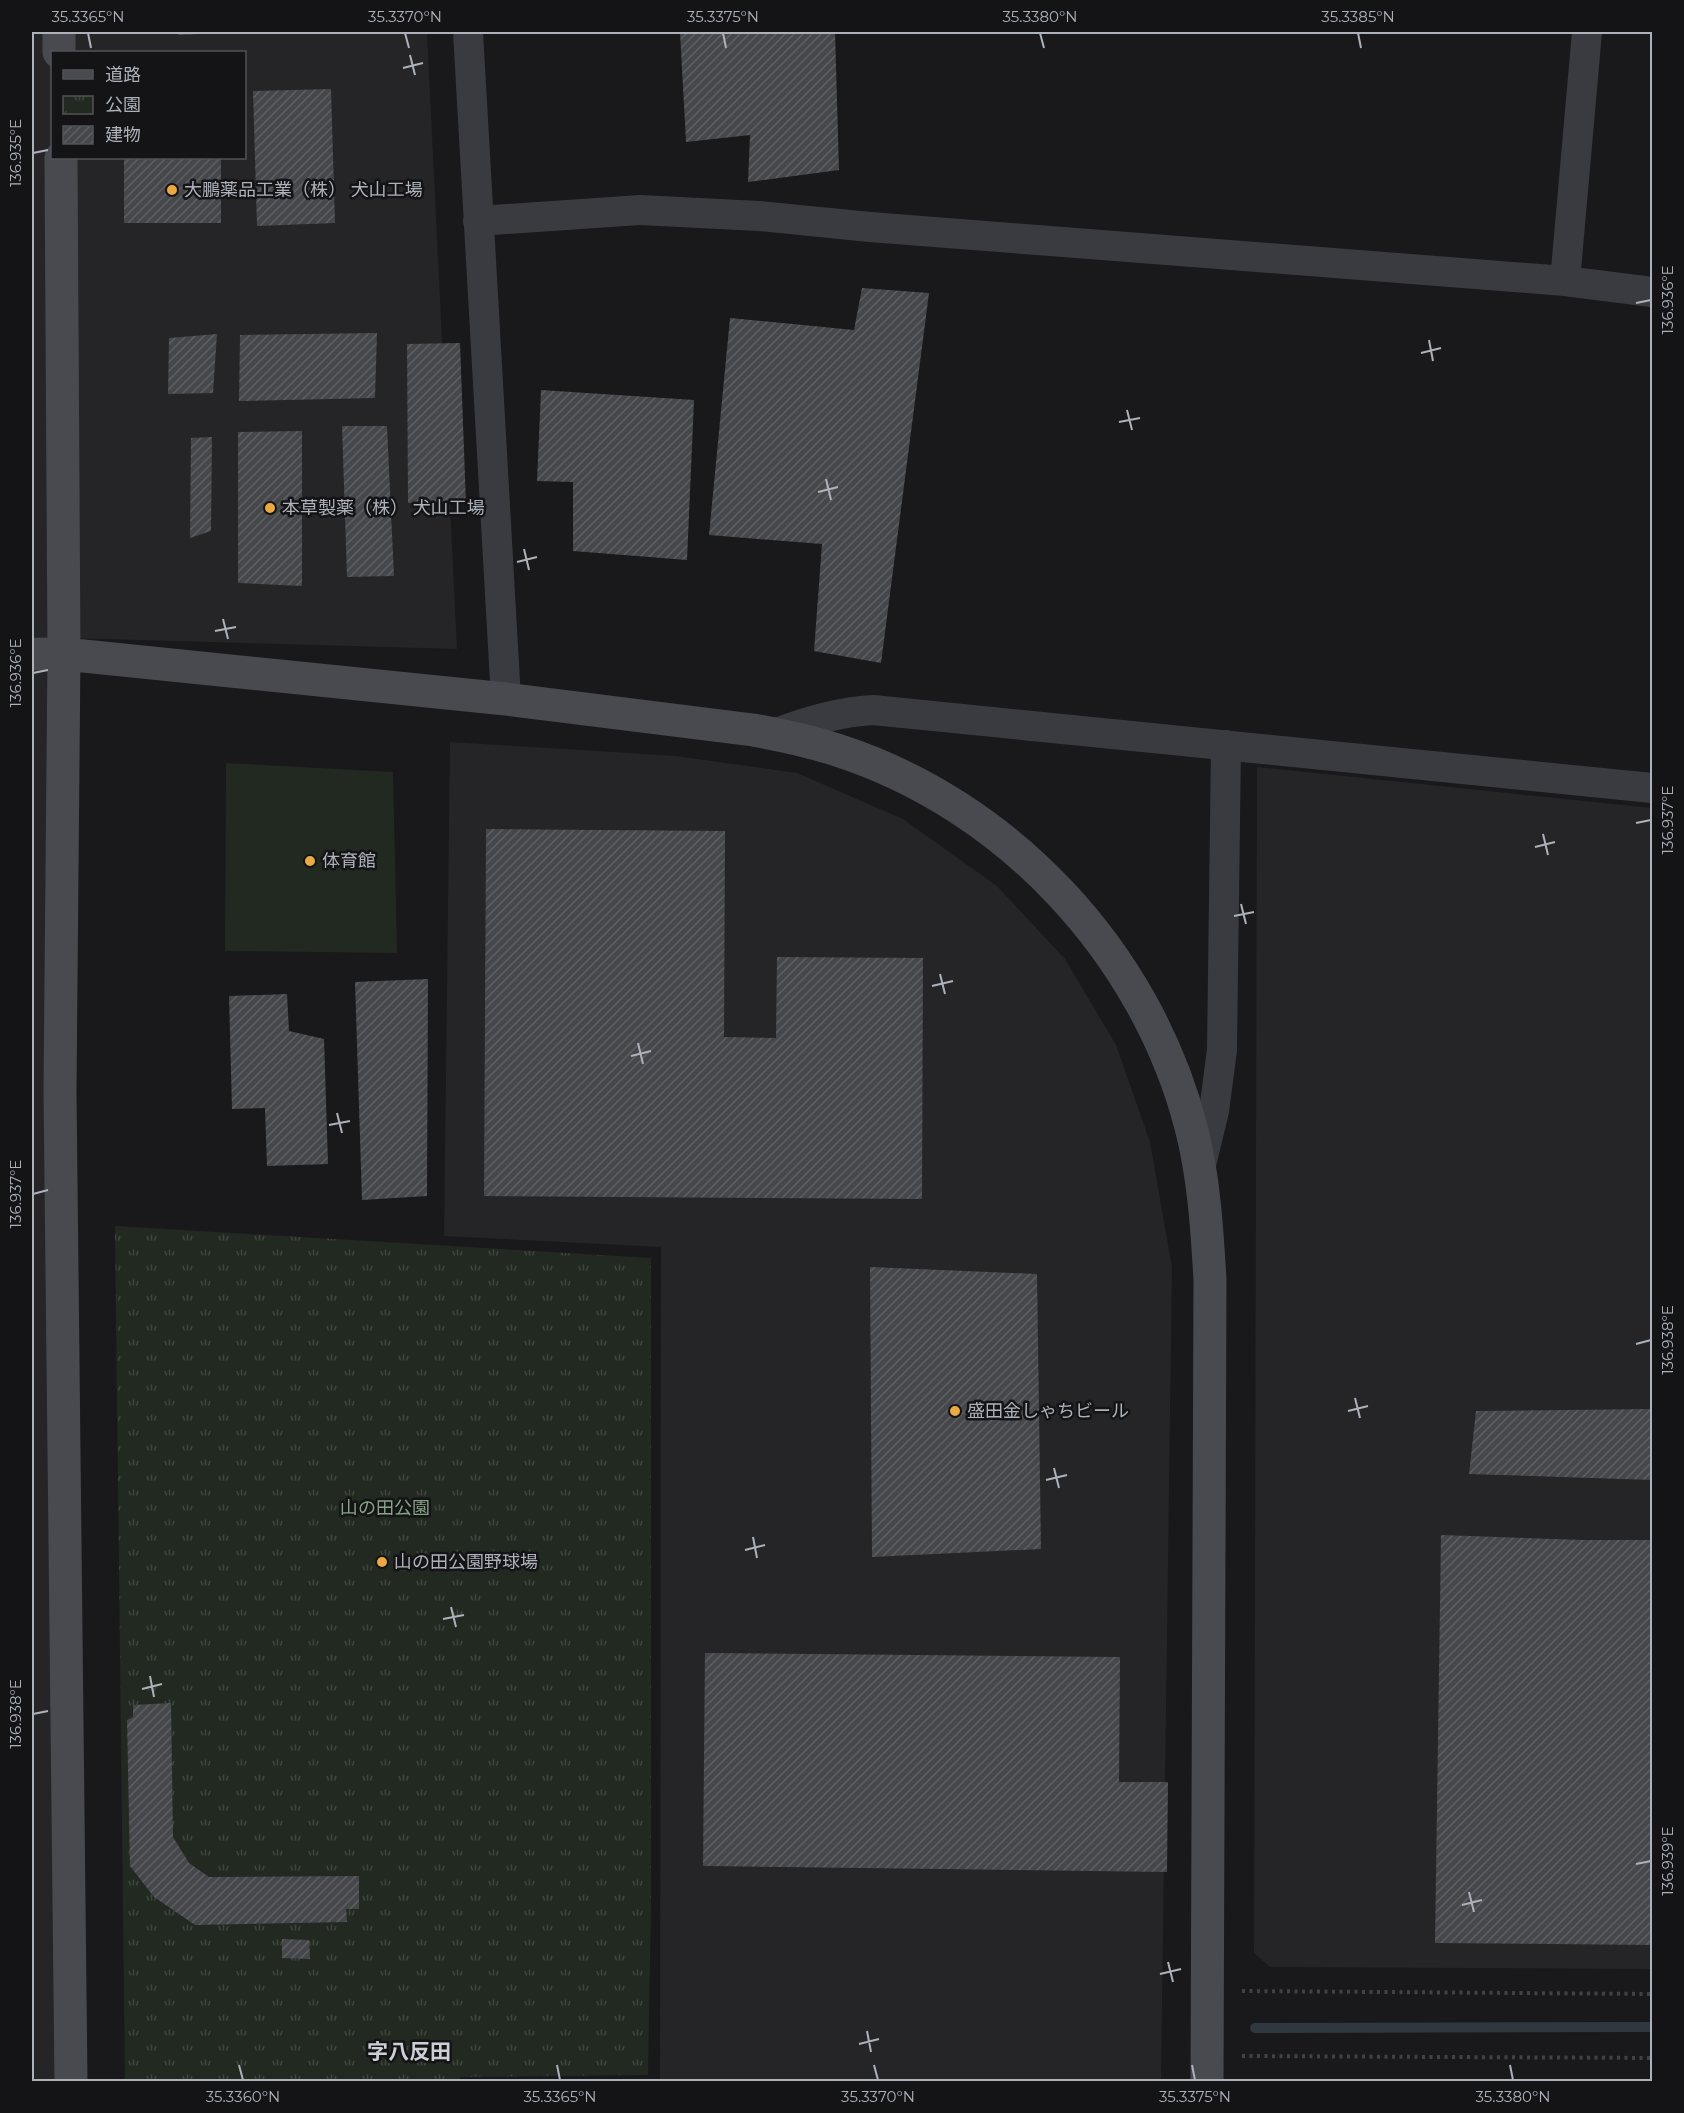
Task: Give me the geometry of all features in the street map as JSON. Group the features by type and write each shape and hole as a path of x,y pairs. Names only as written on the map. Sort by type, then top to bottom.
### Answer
{"street":[{"path":"59,32 59,51"},
{"path":"468,32 506,699"},
{"path":"1565,281 1587,32"},
{"path":"61,159 64,654 60,1091 71,2082"},
{"path":"478,221 640,210 747,216 1565,281 1653,292"},
{"path":"32,654 64,654 506,699 774,734 838,750 917,784 984,825 1050,882 1091,928 1113,957 1152,1022 1180,1090 1200,1169 1207,1224 1210,1280 1208,2069"},
{"path":"774,734 831,715 848,711 873,710 1653,788"},
{"path":"1200,1169 1214,1111 1222,1050 1226,745"}],"path":[{"path":"1208,1991 1653,1994"},
{"path":"1208,2069 1653,2058"}],"shaded area":[{"path":"32,32 427,32 457,649 32,637"},
{"path":"32,654 64,654 71,2081 32,2082"},
{"path":"450,742 676,756 797,773 903,819 997,886 1065,959 1116,1045 1150,1142 1172,1267 1161,2081 660,2081 661,1247 444,1236"},
{"path":"1257,767 1652,808 1652,1969 1270,1967 1254,1953"}],"green space":[{"name":"体育館","path":"226,763 393,772 397,953 225,951"},
{"name":"山の田公園","path":"115,1226 651,1258 651,1902 648,2075 460,2077 459,2082 125,2081"}],"building":[{"path":"178,32 224,32 225,33 178,35"},
{"path":"680,32 835,32 839,170 748,182 750,135 686,142"},
{"path":"331,89 335,223 257,226 253,91"},
{"name":"大鵬薬品工業（株） 犬山工場","path":"124,159 221,159 221,223 124,223"},
{"path":"862,288 929,293 881,663 814,651 822,544 709,535 730,318 854,330"},
{"path":"377,333 375,398 239,401 240,335"},
{"path":"217,334 213,393 168,394 169,338"},
{"path":"460,343 466,504 408,503 407,344"},
{"path":"541,390 694,400 687,560 573,551 573,482 537,481"},
{"path":"342,426 387,426 394,576 347,577"},
{"name":"本草製薬（株） 犬山工場","path":"302,431 302,586 238,583 238,432"},
{"path":"212,437 211,531 190,538 191,438"},
{"path":"486,829 725,831 724,1037 776,1038 777,957 923,958 922,1199 484,1196"},
{"path":"428,979 427,1196 362,1200 355,982"},
{"path":"287,994 289,1031 324,1039 328,1164 267,1166 265,1108 232,1109 229,996"},
{"name":"盛田金しゃちビール","path":"870,1267 1037,1274 1041,1549 872,1557"},
{"path":"1652,1409 1652,1480 1469,1474 1476,1411"},
{"path":"1441,1535 1652,1540 1652,1945 1435,1943"},
{"path":"705,1653 1120,1657 1119,1782 1168,1782 1167,1872 703,1866"},
{"path":"171,1703 173,1837 189,1863 209,1877 359,1876 359,1909 346,1909 347,1922 195,1925 154,1897 130,1866 127,1720 133,1717 133,1705"},
{"path":"282,1939 309,1940 310,1959 282,1958"}],"waterway":[{"path":"1255,2028 1652,2027"}],"place":[{"name":"大鵬薬品工業（株） 犬山工場","path":"172,190"},
{"name":"本草製薬（株） 犬山工場","path":"270,508"},
{"name":"体育館","path":"310,861"},
{"name":"盛田金しゃちビール","path":"955,1411"},
{"name":"山の田公園野球場","path":"382,1562"}],"district":[{"name":"字八反田","path":"409,2051"}]}
